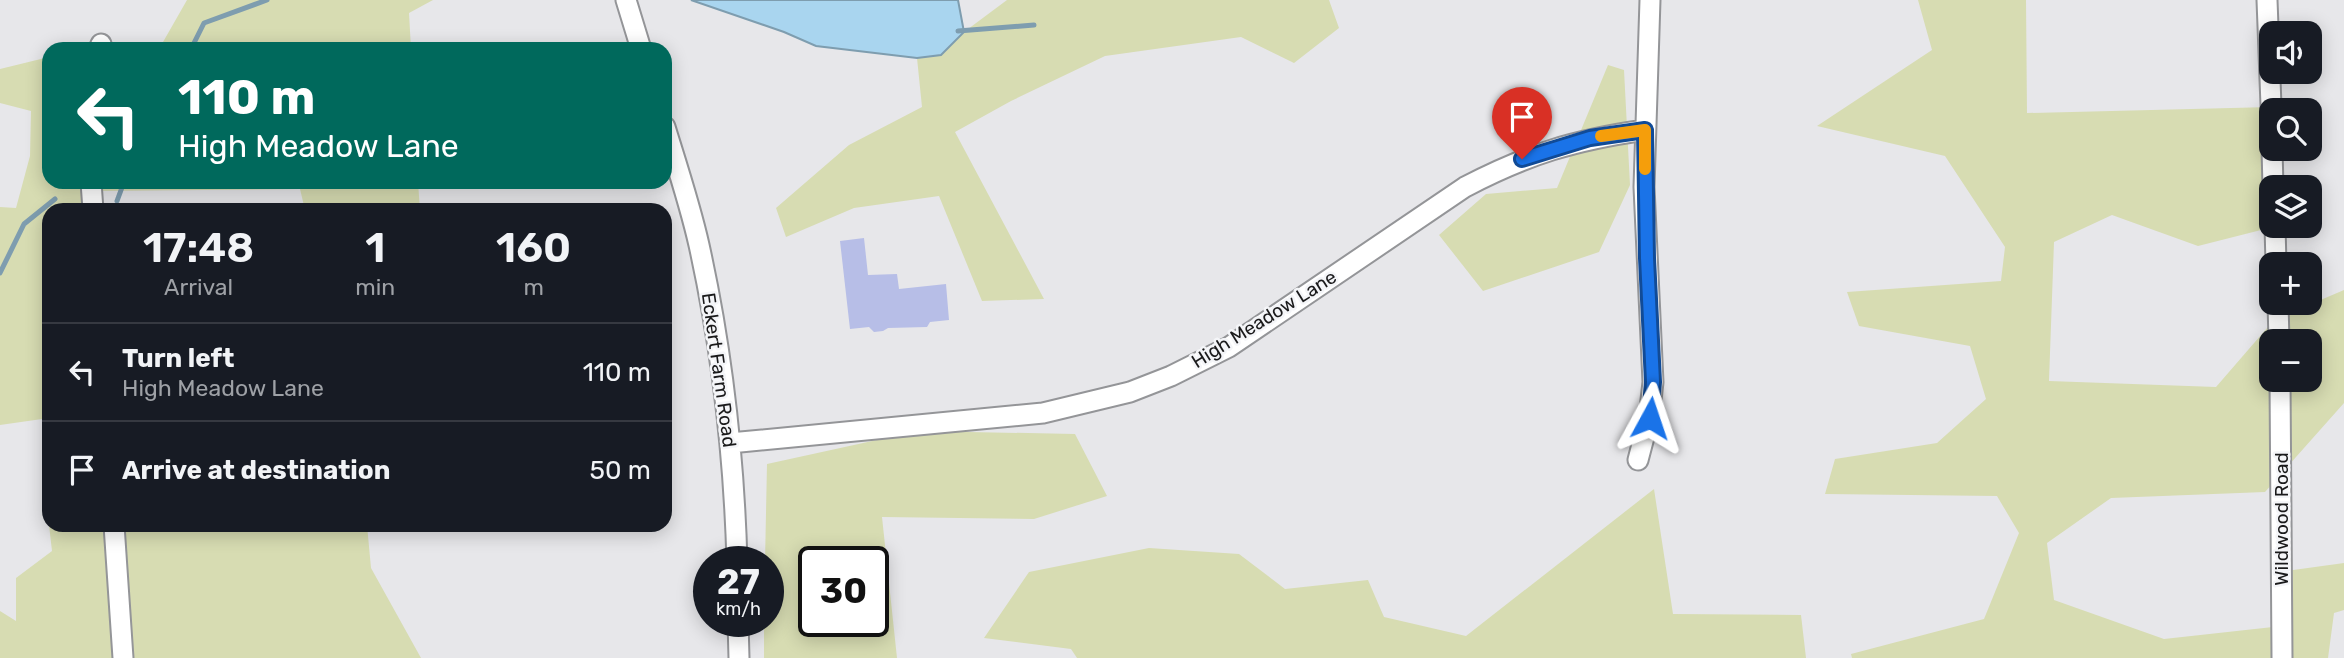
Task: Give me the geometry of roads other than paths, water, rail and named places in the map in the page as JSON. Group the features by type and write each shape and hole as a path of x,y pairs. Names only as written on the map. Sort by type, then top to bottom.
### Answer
{"street":[{"path":"626,0 639,42"},
{"path":"1638,460 1650,418 1653,382 1645,130 1650,0"},
{"path":"2267,0 2271,98"},
{"name":"High Meadow Lane","path":"730,443 1043,413 1129,392 1171,376 1229,347 1465,187 1503,167 1542,151 1590,138 1645,130"},
{"name":"Eckert Farm Road","path":"672,151 699,243 714,320 730,443 736,546"},
{"name":"Wildwood Road","path":"2280,392 2282,658"},
{"path":"114,532 123,658"},
{"path":"738,637 739,658"}],"water":[{"path":"691,0 958,0 964,32 941,55 917,58 816,46"}],"waterway":[{"path":"194,42 204,23 267,0"},
{"path":"958,31 1034,25"},
{"path":"117,201 121,189"},
{"path":"50,203 55,199"},
{"path":"0,273 24,224 42,209"}]}
